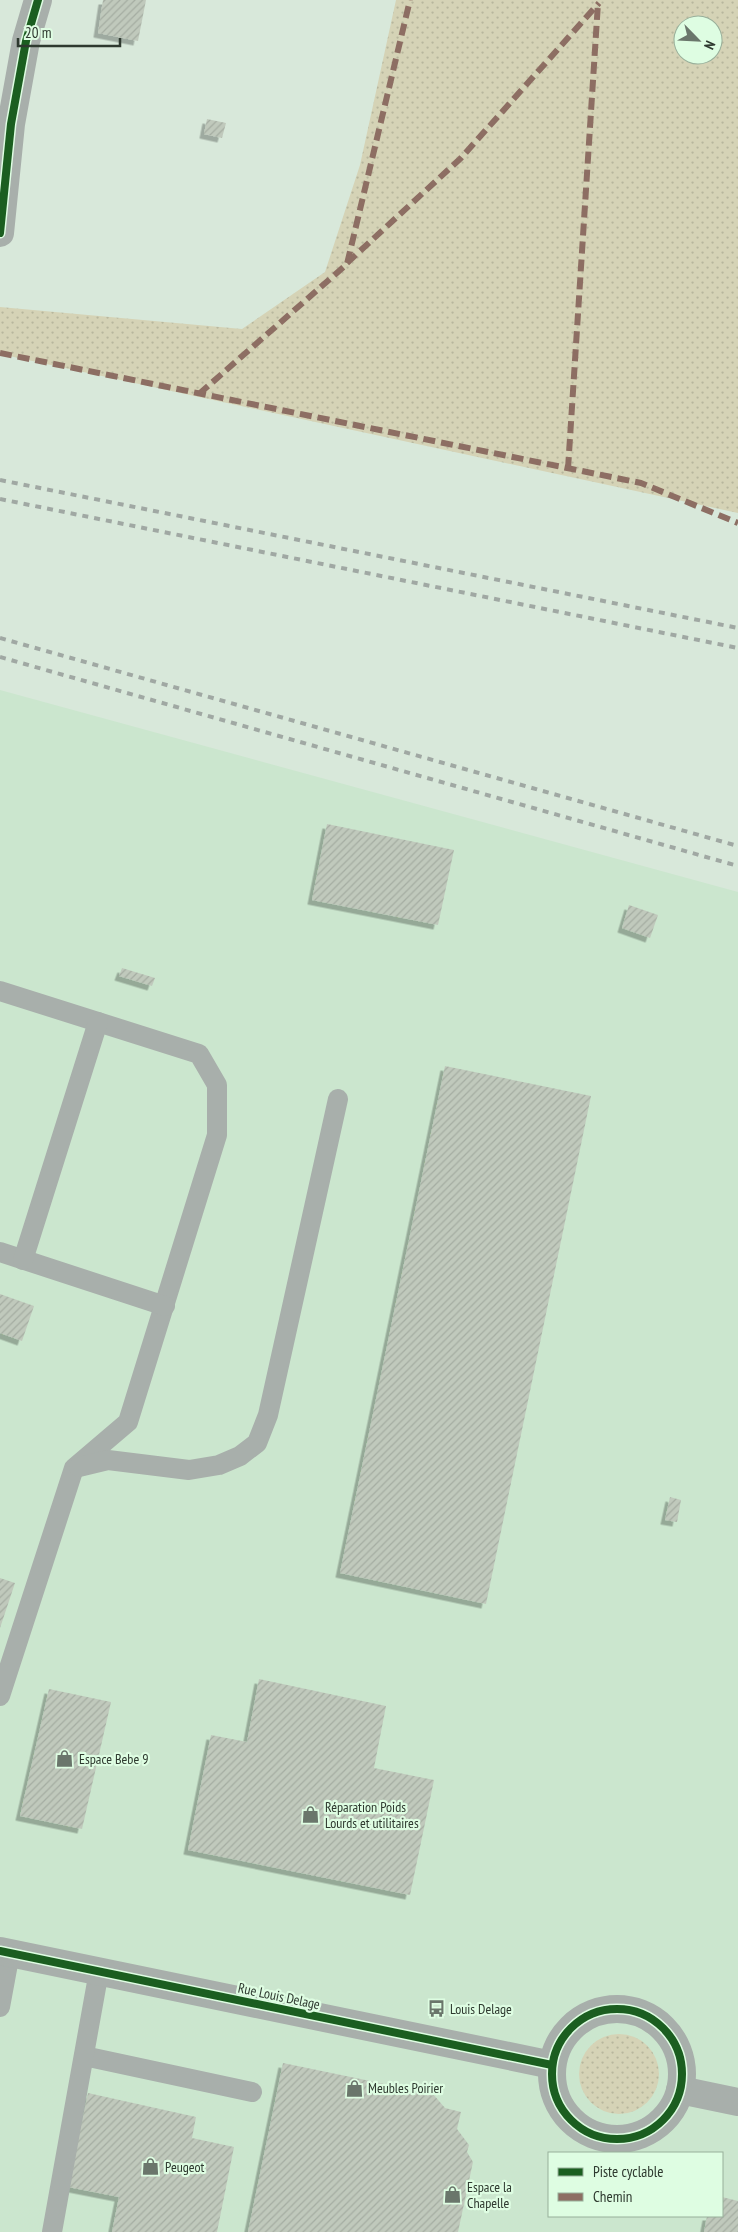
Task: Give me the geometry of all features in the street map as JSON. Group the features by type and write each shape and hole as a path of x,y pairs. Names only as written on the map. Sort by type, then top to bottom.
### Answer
{"street":[{"path":"0,233 10,124 26,41 38,0"},
{"name":"Rue Louis Delage","path":"5,1952 552,2065"},
{"path":"620,2008 639,2012 656,2022 670,2035 678,2052 682,2071 680,2090 673,2108 661,2122 646,2133 628,2139 609,2139 590,2134 576,2125 564,2113 556,2098 552,2082 552,2065 558,2046 569,2030 584,2018 601,2010 620,2008"},
{"path":"680,2090 738,2102"}],"lane":[{"path":"0,991 199,1054 217,1085 217,1135 128,1422 74,1468 0,1696"},
{"path":"23,1260 98,1022"},
{"path":"74,1468 108,1460 189,1470 219,1465 240,1456 257,1443 268,1415 338,1099"},
{"path":"0,1252 165,1306"},
{"path":"0,2007 5,1952"},
{"path":"52,2232 99,1971"},
{"path":"84,2056 252,2092"}],"shaded area":[{"path":"396,0 738,0 738,513 0,354 0,307 242,329 325,272 360,165"},
{"path":"0,690 738,892 738,2232 0,2232"},
{"path":"611,2034 627,2034 648,2045 659,2066 659,2082 648,2103 627,2114 611,2114 597,2108 585,2096 579,2082 579,2066 585,2052 597,2040"}],"building":[{"path":"103,0 146,0 138,41 98,33"},
{"path":"207,119 226,123 222,138 204,134"},
{"path":"327,824 454,850 438,925 312,900"},
{"path":"629,905 658,915 650,938 622,928"},
{"path":"122,968 155,978 152,986 119,976"},
{"path":"445,1066 591,1096 486,1604 340,1573"},
{"path":"0,1294 34,1306 22,1341 0,1333"},
{"path":"670,1497 681,1500 677,1522 665,1520"},
{"path":"0,1578 15,1583 0,1628"},
{"name":"Réparation Poids Lourds et utilitaires","path":"259,1679 386,1706 374,1768 434,1780 410,1895 188,1850 211,1735 247,1742"},
{"name":"Espace Bebe 9","path":"49,1689 111,1702 82,1829 20,1816"},
{"path":"283,2063 433,2094 445,2108 461,2112 457,2129 469,2145 467,2152 473,2162 458,2232 248,2232"},
{"name":"Peugeot","path":"88,2093 196,2117 192,2138 234,2147 217,2232 112,2232 119,2197 68,2187"},
{"path":"723,2197 738,2201 738,2232 704,2232 707,2217 723,2217"}],"railway":[{"path":"0,480 738,628"},
{"path":"0,499 738,648"},
{"path":"0,638 738,846"},
{"path":"0,657 738,866"}],"marked path":[{"path":"199,394 347,264 410,0"},
{"path":"568,469 598,3"},
{"path":"347,263 461,158 599,3"},
{"path":"0,353 641,483 738,523"}],"cycle path":[{"path":"0,233 11,124 26,41 38,0"},
{"path":"0,1951 552,2065"},
{"path":"617,2009 630,2010 642,2014 663,2028 677,2049 681,2061 682,2074 681,2087 677,2099 663,2120 642,2134 630,2138 617,2139 604,2138 592,2134 571,2120 557,2099 553,2087 552,2074 553,2061 557,2049 571,2028 592,2014 604,2010 617,2009"}],"place":[{"name":"Espace Bebe 9","path":"65,1759"},
{"name":"Réparation Poids Lourds et utilitaires","path":"311,1815"},
{"name":"Louis Delage","path":"436,2009"},
{"name":"Meubles Poirier","path":"354,2088"},
{"name":"Peugeot","path":"151,2167"},
{"name":"Espace la Chapelle","path":"453,2195"}]}
